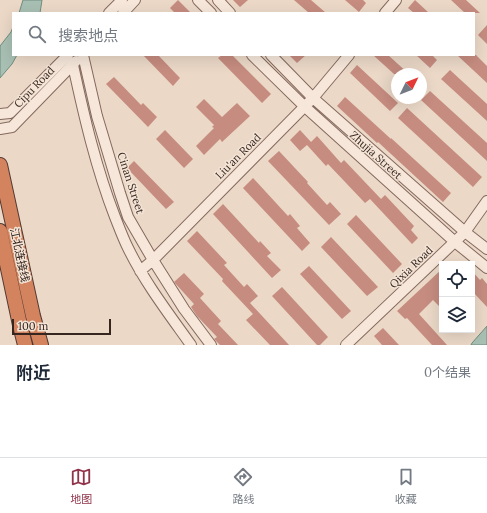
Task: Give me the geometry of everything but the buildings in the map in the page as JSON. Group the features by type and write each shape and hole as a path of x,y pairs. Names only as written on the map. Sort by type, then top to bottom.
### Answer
{"highway":[{"name":"江北连接线","path":"0,165 33,316 41,345"},
{"name":"江北连接线","path":"0,231 20,325 26,345"}],"street":[{"path":"110,12 122,0"},
{"path":"124,12 135,0"},
{"path":"198,0 210,12"},
{"path":"218,0 229,12"},
{"path":"386,12 396,0"},
{"name":"Cipu Road","path":"0,114 10,114 67,56"},
{"name":"Cipu Road","path":"0,129 12,127 82,56"},
{"name":"Cinan Street","path":"83,56 97,116 128,217 184,309 211,345"},
{"name":"Zhujia Street","path":"253,56 304,106 455,242 487,268"},
{"name":"Zhujia Street","path":"272,56 313,98 465,232 487,249"},
{"name":"Liu'an Road","path":"140,271 153,260 313,98 348,56"},
{"path":"73,64 86,124 106,194 127,248 140,271 191,345"},
{"name":"Qixia Road","path":"346,345 465,232 487,201"}],"shaded area":[{"path":"23,0 42,0 40,12 19,12"},
{"path":"12,30 12,56 16,56 12,64 0,78 0,46"},
{"path":"487,326 487,345 471,345 472,343"}]}
